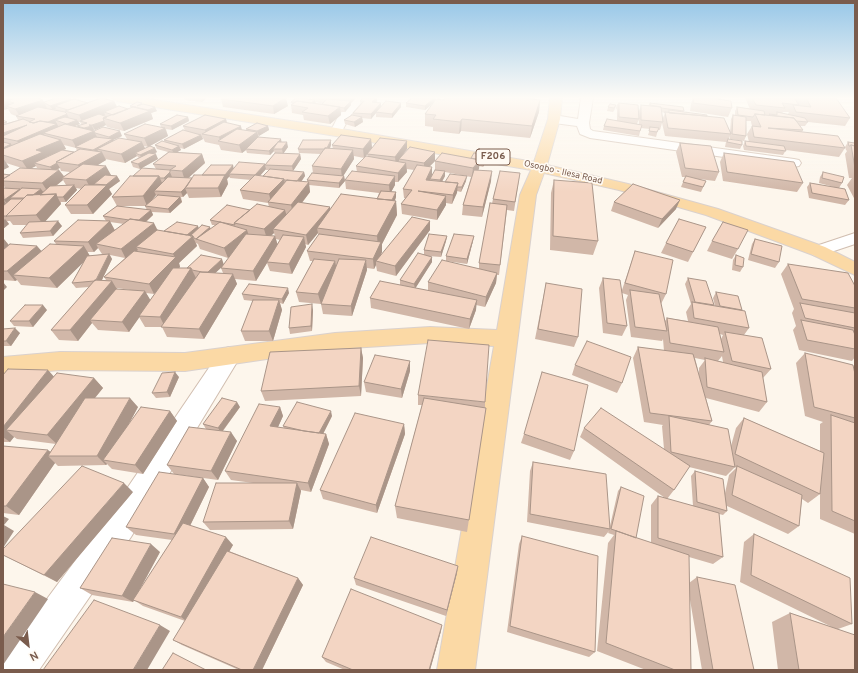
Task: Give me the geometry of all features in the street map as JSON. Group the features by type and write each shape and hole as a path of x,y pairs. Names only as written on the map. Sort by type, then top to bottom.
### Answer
{"main road":[{"name":"Osogbo - Ilesa Road","path":"319,129 539,166 623,187 712,212 818,251 855,269"},
{"path":"456,670 528,195 539,166 549,129"},
{"path":"3,366 60,361 185,362 335,341 430,335 507,339"}],"street":[{"path":"584,129 590,134 794,163"},
{"path":"818,251 855,238"},
{"path":"17,670 120,526 230,356"}],"building":[{"path":"3,129 14,129 3,133"},
{"path":"17,129 44,129 17,141 3,138 3,136"},
{"path":"52,129 87,129 94,131 72,140 43,133"},
{"path":"98,129 113,129 120,131 109,137 95,133 94,131"},
{"path":"134,129 162,129 144,138 124,134"},
{"path":"210,129 234,129 219,137 202,134"},
{"path":"236,129 257,132 239,145 218,141"},
{"path":"649,129 658,129 657,132 649,131"},
{"path":"683,129 729,129 731,134"},
{"path":"732,129 746,129 746,136 732,134"},
{"path":"753,129 780,129 838,136 845,148 754,137"},
{"path":"183,130 201,135 182,144 164,140"},
{"path":"40,134 61,140 36,150 43,152 22,161 3,155 3,149"},
{"path":"341,135 371,139 363,149 332,145"},
{"path":"95,137 113,139 93,150 75,147"},
{"path":"258,137 281,139 269,151 246,149"},
{"path":"119,138 142,142 121,154 97,149"},
{"path":"380,138 407,141 395,157 367,154"},
{"path":"728,139 742,141 742,145 727,142"},
{"path":"303,140 331,140 325,149 298,149"},
{"path":"162,141 179,146 172,150 155,145"},
{"path":"745,141 784,146 786,151 746,146"},
{"path":"3,142 11,144 3,148"},
{"path":"278,142 287,142 282,149 273,149"},
{"path":"848,142 855,143 855,146 849,146"},
{"path":"680,143 711,146 719,172 685,168"},
{"path":"851,145 855,146 855,168"},
{"path":"150,146 155,148 140,155 135,153"},
{"path":"410,147 435,152 424,163 399,159"},
{"path":"325,148 353,150 341,169 312,166"},
{"path":"80,149 102,152 78,165 56,162"},
{"path":"62,150 74,152 50,167 34,163"},
{"path":"169,152 202,154 182,171 170,170 176,166 153,164"},
{"path":"149,153 156,154 138,164 131,162"},
{"path":"275,153 300,154 292,166 265,165"},
{"path":"442,153 480,160 473,168 435,161"},
{"path":"474,153 488,155 484,162 480,162 480,160 471,158"},
{"path":"724,153 794,162 803,183 727,172"},
{"path":"366,156 406,163 398,173 356,166"},
{"path":"239,162 265,164 255,175 229,174"},
{"path":"83,164 106,166 86,180 62,178"},
{"path":"211,165 233,165 225,175 202,175"},
{"path":"417,165 432,167 426,180 458,183 453,195 418,191 446,196 437,210 401,204 412,190 403,189"},
{"path":"20,168 59,170 42,183 3,181 3,179"},
{"path":"142,168 170,170 170,172 164,178 160,178 159,176 133,176"},
{"path":"270,169 304,172 297,181 263,176"},
{"path":"435,170 445,171 440,180 430,179"},
{"path":"474,170 492,171 483,207 463,205"},
{"path":"352,171 395,176 389,185 345,180"},
{"path":"500,171 520,173 515,202 493,199"},
{"path":"823,172 844,177 842,183 822,178"},
{"path":"312,173 344,176 339,183 307,180"},
{"path":"3,174 10,175 3,179"},
{"path":"450,174 467,176 462,187 457,187 458,183 445,182"},
{"path":"105,175 117,176 106,185 94,184"},
{"path":"194,175 225,175 218,188 185,188"},
{"path":"255,175 284,179 269,194 240,190"},
{"path":"130,176 159,176 143,196 112,197"},
{"path":"686,176 706,181 703,187 683,182"},
{"path":"168,177 192,178 181,192 154,191"},
{"path":"287,180 309,182 291,205 268,202"},
{"path":"554,180 592,183 598,241 553,236"},
{"path":"810,183 845,189 849,200 812,193"},
{"path":"633,184 680,200 662,219 614,202"},
{"path":"74,185 63,197 57,197 56,194 40,195 50,186"},
{"path":"85,185 107,185 87,205 65,205"},
{"path":"3,188 20,189 4,200"},
{"path":"22,188 41,189 33,195 27,195 24,198 10,198"},
{"path":"381,191 396,192 392,200 377,199"},
{"path":"56,194 36,215 6,216 27,195"},
{"path":"341,194 396,201 377,236 317,228"},
{"path":"158,195 180,197 168,209 145,206"},
{"path":"11,199 23,199 6,216 3,216 3,206"},
{"path":"298,202 330,207 306,235 273,229"},
{"path":"490,203 507,205 500,265 479,263"},
{"path":"257,204 285,210 264,229 234,223"},
{"path":"227,205 250,210 234,223 235,225 210,220"},
{"path":"117,206 151,210 139,220 103,216"},
{"path":"412,217 430,221 395,266 376,261"},
{"path":"130,219 154,223 121,249 96,244"},
{"path":"679,219 706,227 693,252 666,243"},
{"path":"78,220 110,221 88,242 54,241"},
{"path":"58,221 50,231 20,233 29,222"},
{"path":"177,222 198,226 187,235 164,231"},
{"path":"220,222 247,230 224,248 196,239"},
{"path":"723,222 748,230 738,249 712,241"},
{"path":"202,225 210,227 196,239 193,236 190,236"},
{"path":"157,230 193,236 173,254 136,247"},
{"path":"246,234 275,236 253,271 221,268"},
{"path":"319,234 381,242 373,259 307,251"},
{"path":"429,234 447,236 441,252 424,250"},
{"path":"454,234 474,236 467,259 446,256"},
{"path":"283,235 304,237 289,264 267,262"},
{"path":"755,239 782,246 779,262 751,254"},
{"path":"10,244 37,246 7,271 3,271 3,250"},
{"path":"50,244 84,246 49,278 13,275"},
{"path":"134,251 176,257 149,284 104,277"},
{"path":"635,251 673,260 666,294 625,283"},
{"path":"418,253 432,257 414,284 400,280"},
{"path":"109,254 96,280 72,283 87,256"},
{"path":"201,255 222,259 208,272 187,268"},
{"path":"736,255 744,258 743,267 735,265"},
{"path":"314,259 335,261 318,294 296,292"},
{"path":"339,259 366,260 351,306 321,304"},
{"path":"442,260 497,273 486,297 428,282"},
{"path":"788,264 848,273 855,286 855,308 802,299"},
{"path":"173,268 191,268 160,317 139,316"},
{"path":"200,272 233,274 199,329 161,327"},
{"path":"603,278 620,280 627,326 607,323"},
{"path":"688,278 706,281 714,305 695,302"},
{"path":"95,280 112,281 70,330 51,330"},
{"path":"380,281 477,300 470,319 370,298"},
{"path":"546,283 582,289 578,337 538,329"},
{"path":"249,284 288,288 282,299 242,294"},
{"path":"116,289 145,291 122,322 90,320"},
{"path":"630,290 659,294 667,331 635,327"},
{"path":"716,292 738,296 742,310 720,306"},
{"path":"253,300 279,300 269,331 241,331"},
{"path":"692,302 745,311 749,328 694,318"},
{"path":"800,303 855,313 855,328 805,318"},
{"path":"312,304 311,326 289,328 291,307"},
{"path":"25,305 43,305 29,321 10,321"},
{"path":"667,318 718,327 724,352 670,343"},
{"path":"801,320 853,330 855,335 855,349 807,340"},
{"path":"15,328 6,341 3,341 3,329"},
{"path":"725,332 762,338 771,369 732,361"},
{"path":"428,340 489,345 485,402 418,395"},
{"path":"587,341 631,357 622,383 575,365"},
{"path":"638,347 693,354 712,421 650,413"},
{"path":"361,348 359,386 261,391 270,352"},
{"path":"805,353 853,365 855,374 855,418 814,407"},
{"path":"375,355 410,361 401,389 364,382"},
{"path":"705,358 762,372 767,402 707,387"},
{"path":"8,369 48,370 3,427 3,375"},
{"path":"175,372 167,392 152,393 162,373"},
{"path":"542,372 588,385 574,451 524,434"},
{"path":"57,373 94,378 47,435 6,430"},
{"path":"85,398 130,398 97,456 48,456"},
{"path":"222,398 237,402 218,428 203,424"},
{"path":"424,398 486,408 469,520 395,506"},
{"path":"297,402 331,411 319,433 283,426"},
{"path":"259,404 280,407 270,426 326,434 308,483 225,471"},
{"path":"141,407 170,411 135,465 103,460"},
{"path":"601,408 690,466 674,490 584,428"},
{"path":"355,413 404,424 376,505 320,490"},
{"path":"831,415 855,423 855,521 832,511"},
{"path":"669,416 728,429 735,467 671,452"},
{"path":"744,418 824,453 820,494 735,454"},
{"path":"189,427 231,432 211,471 167,465"},
{"path":"3,446 48,450 6,506 3,506"},
{"path":"533,462 606,474 610,529 530,514"},
{"path":"82,466 124,483 44,575 3,555 3,549"},
{"path":"737,466 802,495 799,526 732,495"},
{"path":"695,471 723,479 727,511 697,502"},
{"path":"159,472 203,478 174,534 126,527"},
{"path":"216,483 297,483 289,521 203,522"},
{"path":"621,487 644,496 636,538 611,529"},
{"path":"658,496 719,513 723,557 658,538"},
{"path":"183,523 226,537 181,617 133,600"},
{"path":"616,531 689,555 691,670 675,670 606,643"},
{"path":"754,534 850,578 852,624 751,575"},
{"path":"522,536 598,556 595,652 510,626"},
{"path":"371,537 458,566 447,610 354,578"},
{"path":"112,538 151,544 122,596 80,588"},
{"path":"227,551 298,578 253,670 242,670 173,640"},
{"path":"697,577 735,585 754,670 713,670"},
{"path":"3,584 35,592 3,637"},
{"path":"351,589 442,625 429,670 353,670 322,657"},
{"path":"94,600 160,625 133,670 43,670"},
{"path":"790,613 855,635 855,670 799,670"},
{"path":"173,653 206,670 162,670"}]}
